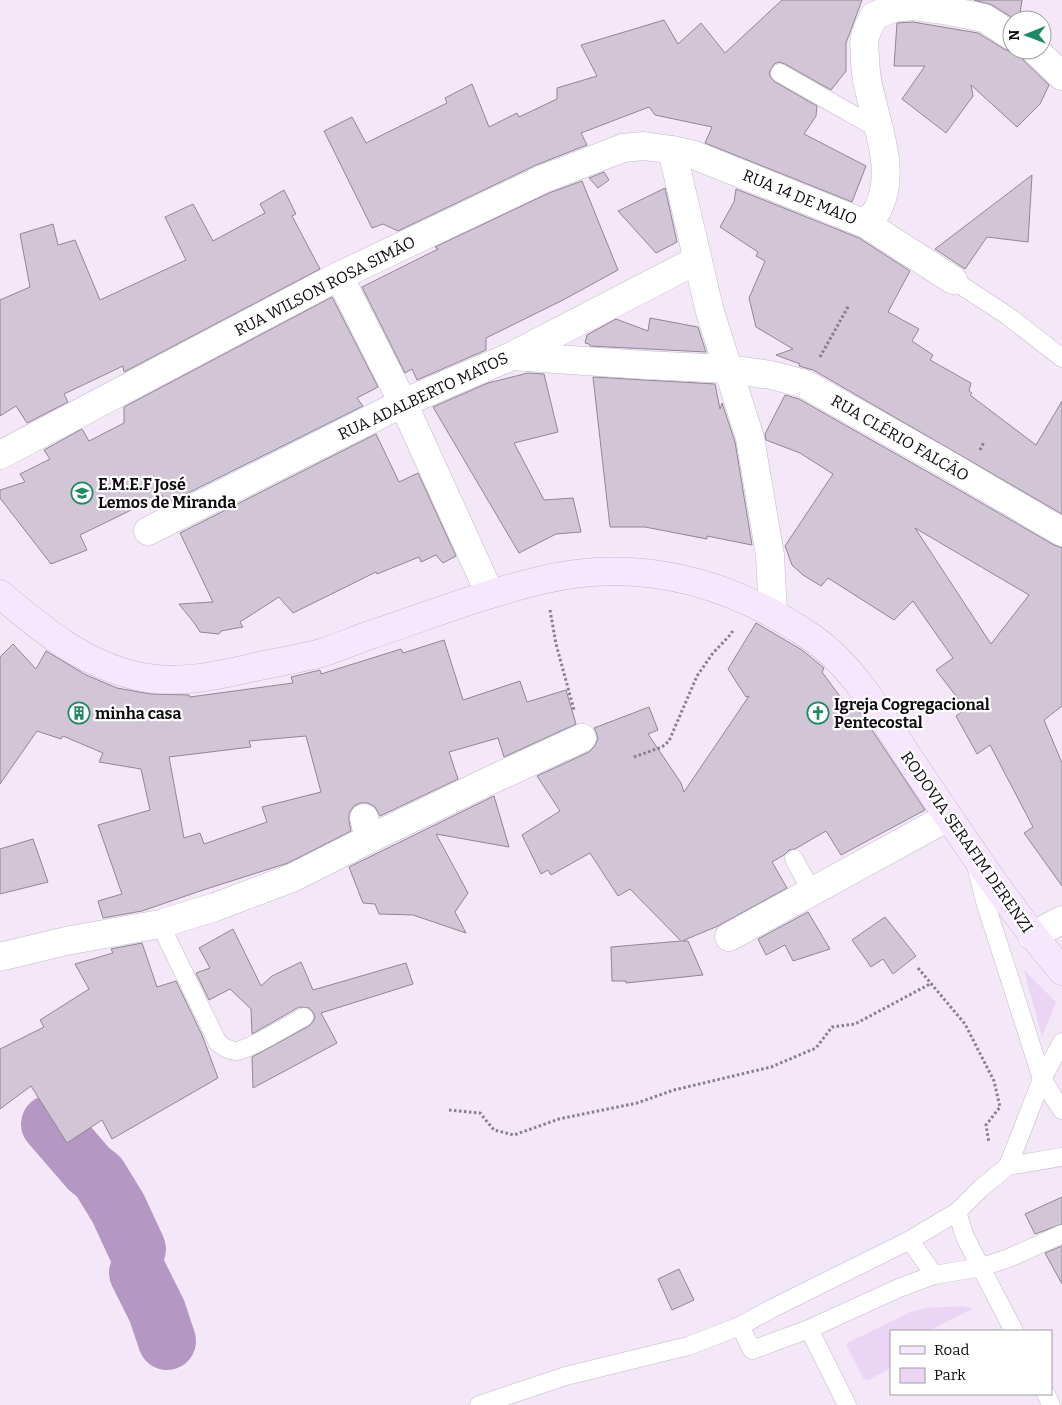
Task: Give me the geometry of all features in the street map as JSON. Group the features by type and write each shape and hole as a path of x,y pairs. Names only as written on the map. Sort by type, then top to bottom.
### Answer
{"main road":[{"name":"RODOVIA SERAFIM DERENZI","path":"0,594 42,630 75,651 110,668 137,676 166,680 195,680 321,653 490,594 545,580 594,573 639,572 687,579 728,592 773,613 812,637 842,662 869,698 974,855 1032,936 1062,972"}],"street":[{"name":"RUA 14 DE MAIO","path":"666,149 694,155 866,224 878,210 885,190 886,163 880,130 870,100 865,70 864,38 874,16 893,8 913,6 984,18 1002,30"},
{"path":"1045,60 1062,76"},
{"name":"RUA WILSON ROSA SIMÃO","path":"0,455 339,276 543,179 623,148 644,146 666,149"},
{"path":"666,149 698,260 710,312 750,438 770,555 773,613"},
{"path":"866,224 953,280"},
{"name":"RUA ADALBERTO MATOS","path":"148,531 403,403 512,356 698,260"},
{"path":"339,276 403,403 490,594"},
{"name":"RUA CLÉRIO FALCÃO","path":"512,356 729,369 771,375 805,384 1062,532"},
{"path":"0,957 160,924 215,907 292,878 367,828 489,781 582,738"},
{"path":"729,937 948,816"},
{"path":"1032,936 1062,920"}],"lane":[{"path":"780,73 880,130"},
{"path":"953,280 1008,316 1062,358"},
{"path":"974,855 986,905 1042,1079 1062,1110"},
{"path":"794,859 812,892"},
{"path":"160,924 218,1043 236,1051 248,1047 304,1016"},
{"path":"479,1405 566,1376 688,1346 740,1326 910,1240 957,1212 980,1189 1008,1166 1042,1079 1062,1042"},
{"path":"1008,1166 1062,1157"},
{"path":"957,1212 965,1237 1014,1330"},
{"path":"740,1326 752,1350 809,1329 899,1288 934,1275 982,1267 1009,1258 1062,1234"},
{"path":"910,1240 934,1275"},
{"path":"809,1329 847,1405"}],"path":[{"path":"805,384 849,305"},
{"path":"545,580 556,644 582,738"},
{"path":"634,757 662,747 669,741 697,676 713,653 731,634 747,601"},
{"path":"918,968 965,1024 994,1081 1000,1108 986,1125 990,1150 1008,1166"},
{"path":"449,1110 480,1113 494,1130 514,1135 559,1119 628,1105 674,1090 771,1067 816,1048 832,1027 855,1024 930,984"}],"green space":[{"path":"1024,970 1056,1002 1042,1037"},
{"path":"963,1306 971,1308 971,1310 930,1330 890,1330 890,1369 868,1380 864,1379 847,1347 847,1343 911,1312 925,1308"}],"building":[{"path":"782,0 862,0 846,43 846,71 831,90 779,62 774,64 769,73 775,82 817,106 816,116 804,134 866,166 852,202 705,143 712,127 655,115 649,107 581,133 587,145 536,165 398,231 383,224 372,228 324,131 352,117 366,143 447,103 445,98 472,84 489,127 517,113 519,117 557,99 557,88 597,76 581,45 664,20 678,44 701,23 725,53"},
{"path":"974,0 1022,0 1020,10 1002,11 992,5"},
{"path":"913,22 978,33 1002,48 1002,60 1023,60 1049,85 1040,104 1017,127 971,85 973,96 946,133 902,99 925,66 894,66 897,23"},
{"path":"604,172 609,180 598,188 589,178"},
{"path":"1032,175 1028,242 987,237 965,269 935,249"},
{"path":"582,181 618,270 486,338 486,350 417,380 412,369 405,373 362,287 438,249 435,247 549,193"},
{"path":"665,188 677,242 656,253 618,211"},
{"path":"736,189 859,238 910,271 888,312 919,329 912,341 933,355 930,360 971,383 969,391 972,393 970,395 1036,445 1062,401 1062,514 813,370 799,366 800,364 776,355 793,349 756,327 749,298 765,261 756,256 758,252 720,227 734,202"},
{"path":"284,190 296,214 292,216 320,269 124,372 123,366 64,394 68,402 27,423 16,406 0,416 0,300 30,287 20,234 53,224 58,245 75,240 100,300 186,260 165,217 193,204 213,241 265,213 260,204"},
{"path":"332,297 378,387 357,398 363,406 166,504 162,495 80,535 87,550 51,564 0,498 0,490 25,482 20,474 50,459 44,450 82,429 89,441 124,423 124,407"},
{"path":"650,318 698,327 706,352 590,346 585,343 587,335 616,319 648,331"},
{"path":"528,373 544,374 558,432 514,443 544,500 573,498 581,532 556,534 519,553 433,407 488,383"},
{"path":"593,377 715,384 720,409 722,403 735,442 752,545 707,536 707,539 645,527 610,527"},
{"path":"785,395 799,399 1062,548 1062,706 1044,720 1062,763 1062,886 1024,833 1033,827 990,745 977,754 956,716 966,709 936,670 953,658 913,601 894,620 828,578 821,586 803,575 792,565 785,546 833,474 800,453 766,440 765,434","holes":["915,528 1029,595 991,644"]},
{"path":"376,434 399,482 418,473 456,556 443,563 436,555 421,562 419,557 377,574 376,572 293,613 279,597 240,622 243,627 221,631 219,634 200,632 179,604 213,602 180,533"},
{"path":"756,623 802,650 824,668 822,672 847,706 852,702 860,712 925,810 841,855 826,831 795,849 789,850 772,862 787,888 718,926 682,941 688,941 703,975 626,983 626,981 612,981 611,947 681,941 630,889 618,896 590,853 551,875 548,870 541,874 522,835 560,811 537,776 589,752 598,739 594,728 649,707 658,730 648,734 681,783 684,792 749,696 746,697 728,669"},
{"path":"444,640 463,700 520,681 527,702 566,690 576,724 504,757 498,738 449,752 458,779 380,816 375,807 368,803 360,803 354,806 349,813 351,831 288,863 142,911 103,918 98,901 122,894 98,825 150,810 141,769 99,762 103,753 63,736 61,739 37,731 0,784 0,657 13,644 36,669 46,651 86,675 117,688 150,694 189,695 190,697 293,683 291,677 320,670 321,674 401,649 403,653","holes":["306,736 321,792 262,807 267,822 204,844 200,833 184,838 169,757 251,747 249,741"]},
{"path":"494,796 509,847 436,834 468,893 455,912 466,933 413,915 379,914 375,904 363,903 349,867"},
{"path":"33,839 48,882 0,894 0,849"},
{"path":"808,912 830,949 793,961 785,945 766,955 758,939"},
{"path":"885,917 916,956 893,974 883,959 871,967 852,940"},
{"path":"233,929 261,986 272,976 301,962 313,990 406,963 413,984 321,1013 337,1043 253,1088 252,1057 309,1026 315,1017 309,1008 299,1007 252,1034 251,1009 230,989 209,1000 196,973 210,968 199,948"},
{"path":"142,943 157,987 176,981 202,1035 218,1078 112,1139 102,1120 67,1143 31,1086 0,1109 0,1049 44,1027 40,1020 89,989 75,964 113,953 111,949"},
{"path":"1062,1197 1062,1224 1035,1234 1025,1214"},
{"path":"1062,1246 1062,1284 1045,1253"},
{"path":"679,1269 694,1300 672,1310 658,1279"}],"waterway":[{"path":"50,1124 89,1169 99,1177 118,1208 137,1249"},
{"path":"138,1273 157,1311 167,1341"}],"place":[{"name":"E.M.E.F José Lemos de Miranda","path":"82,493"},
{"name":"minha casa","path":"79,713"},
{"name":"Igreja Cogregacional Pentecostal","path":"818,713"}]}
